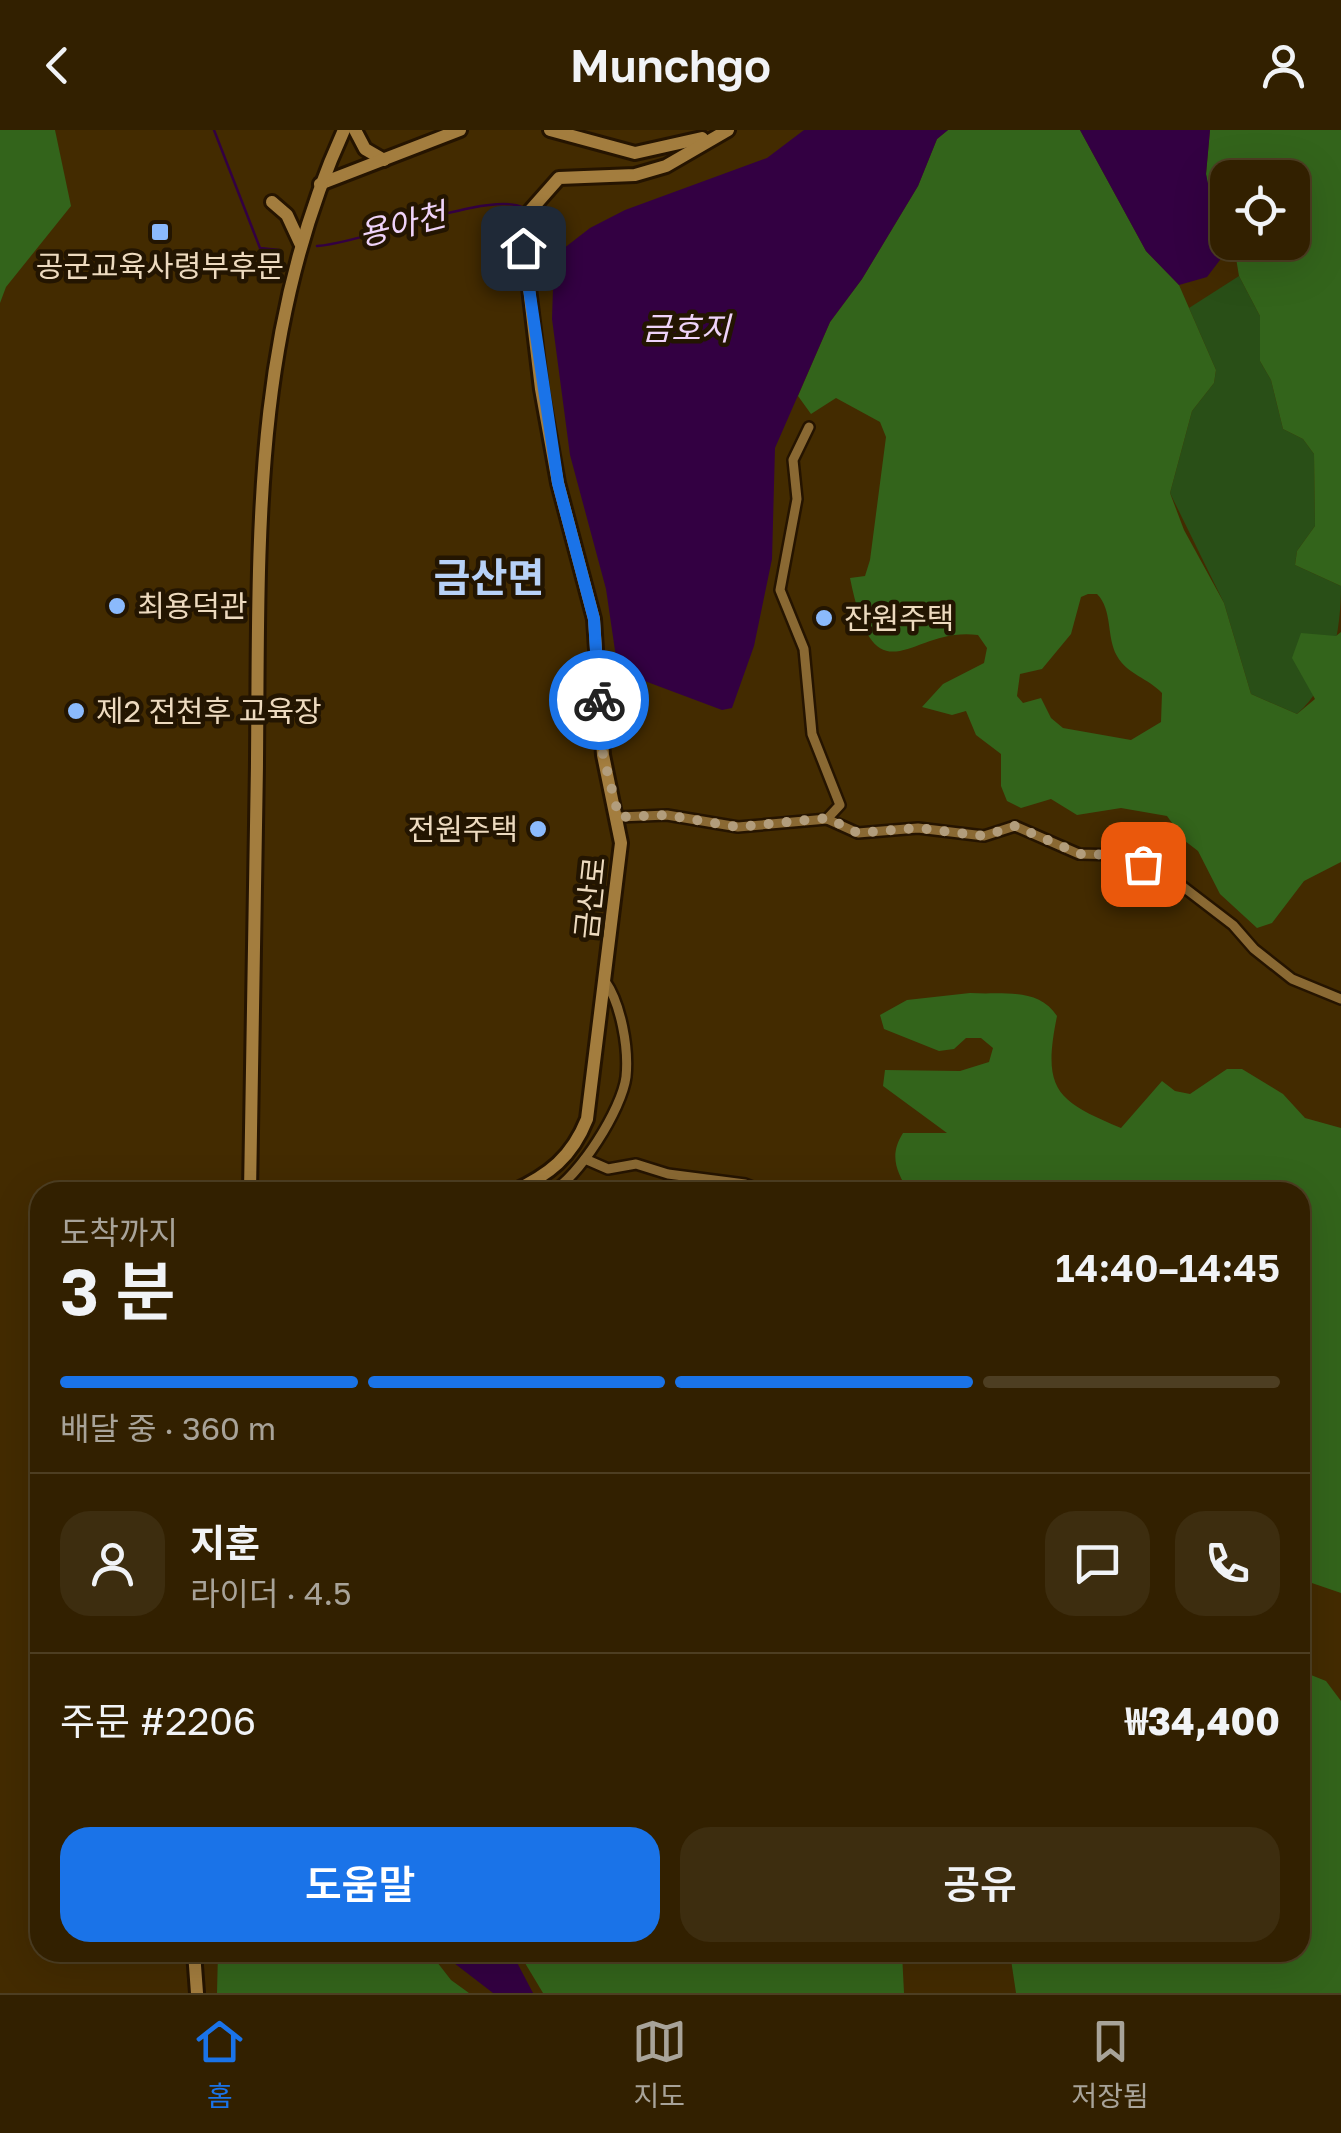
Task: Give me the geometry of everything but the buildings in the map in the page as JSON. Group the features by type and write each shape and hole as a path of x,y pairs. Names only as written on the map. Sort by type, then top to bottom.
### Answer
{"street":[{"path":"250,1182 258,606 269,397 300,243 344,130"},
{"path":"355,130 365,149 384,160"},
{"path":"320,184 460,130"},
{"path":"550,130 636,153 683,145 725,130"},
{"name":"금산로","path":"530,1182 558,1167 576,1146 587,1119 620,863 619,817 603,755 594,619 554,464 521,221 559,178 635,175 666,166 725,130"},
{"path":"272,202 287,215 300,243"},
{"path":"808,426 793,460 796,499 780,590 804,650 812,734 840,804 827,818"},
{"path":"619,817 666,815 738,827 827,818 858,833 918,828 984,836 1015,826 1080,854 1120,855 1169,876 1232,924 1292,978 1341,999"},
{"path":"561,1182 586,1158 626,1079 620,1008 605,980"},
{"path":"586,1158 608,1169 636,1164 668,1174 729,1182"},
{"path":"195,1962 197,1993"}],"green space":[{"path":"0,130 55,130 71,206 6,287 0,303"},
{"path":"948,130 1080,130 1146,251 1179,285 1216,370 1214,383 1192,411 1170,493 1184,530 1224,603 1251,694 1297,714 1315,699 1292,658 1301,633 1336,636 1341,632 1341,862 1304,881 1272,923 1257,928 1220,894 1198,851 1185,841 1167,816 1121,808 1077,815 1051,799 1021,808 1007,801 1001,786 1001,754 976,735 966,711 952,715 922,707 943,684 984,663 987,648 978,635 954,635 898,651 884,650 871,640 860,617 850,578 865,576 870,560 886,437 880,422 836,398 811,414 798,396 830,322 862,279 918,186 937,139","holes":["1097,594 1105,608 1117,656 1162,693 1161,722 1131,740 1063,728 1051,718 1041,698 1023,703 1017,696 1020,674 1042,669 1071,634 1081,597"]},
{"path":"1210,130 1341,130 1341,586 1295,565 1297,551 1315,526 1314,454 1303,439 1283,429 1271,380 1260,361 1260,316 1239,276 1236,260 1310,260 1310,160 1210,160 1210,200 1206,174"},
{"path":"1239,276 1260,316 1260,361 1271,380 1283,429 1303,439 1314,454 1315,526 1297,551 1295,565 1341,586 1332,655 1319,688 1297,714 1251,694 1224,603 1170,493 1192,411 1214,383 1216,370 1189,308"},
{"path":"970,993 1018,994 1040,1000 1057,1016 1052,1061 1059,1090 1081,1110 1121,1128 1162,1081 1175,1091 1190,1094 1227,1069 1242,1069 1283,1094 1305,1118 1341,1128 1341,1593 1310,1582 1310,1182 904,1182 896,1163 896,1149 903,1133 947,1133 883,1086 885,1070 960,1071 989,1062 993,1048 981,1038 966,1038 954,1049 939,1051 884,1029 880,1015 907,1000"},
{"path":"1310,1675 1326,1681 1341,1701 1341,1993 1016,1993 1011,1962 1310,1962"},
{"path":"218,1962 437,1962 451,1980 469,1993 217,1993"},
{"path":"524,1962 902,1962 904,1993 543,1993"}],"water":[{"name":"금호지","path":"804,130 948,130 937,139 918,186 862,279 830,322 775,448 772,559 754,646 732,708 722,710 618,671 606,589 570,455 552,319 554,256 590,228 625,210 767,158"},
{"path":"1080,130 1210,130 1206,174 1210,193 1210,260 1220,260 1207,277 1179,285 1146,251"},
{"path":"453,1962 517,1962 533,1993 493,1993"}],"waterway":[{"name":"용아천","path":"214,130 260,248 279,250"},
{"name":"용아천","path":"317,246 457,211 508,204 524,208"},
{"name":"용아천","path":"535,215 549,223 566,249"}],"way so far":[{"path":"599,700 603,755 619,817 666,815 738,827 827,818 858,833 918,828 984,836 1015,826 1080,854 1120,855 1143,864"}],"place":[{"name":"공군교육사령부후문","path":"160,232"},
{"name":"최용덕관","path":"117,606"},
{"name":"잔원주택","path":"824,618"},
{"name":"제2 전천후 교육장","path":"76,711"},
{"name":"전원주택","path":"538,829"}],"district":[{"name":"금산면","path":"489,577"}],"route":[{"path":"523,248 558,483 594,619 599,700"}]}
